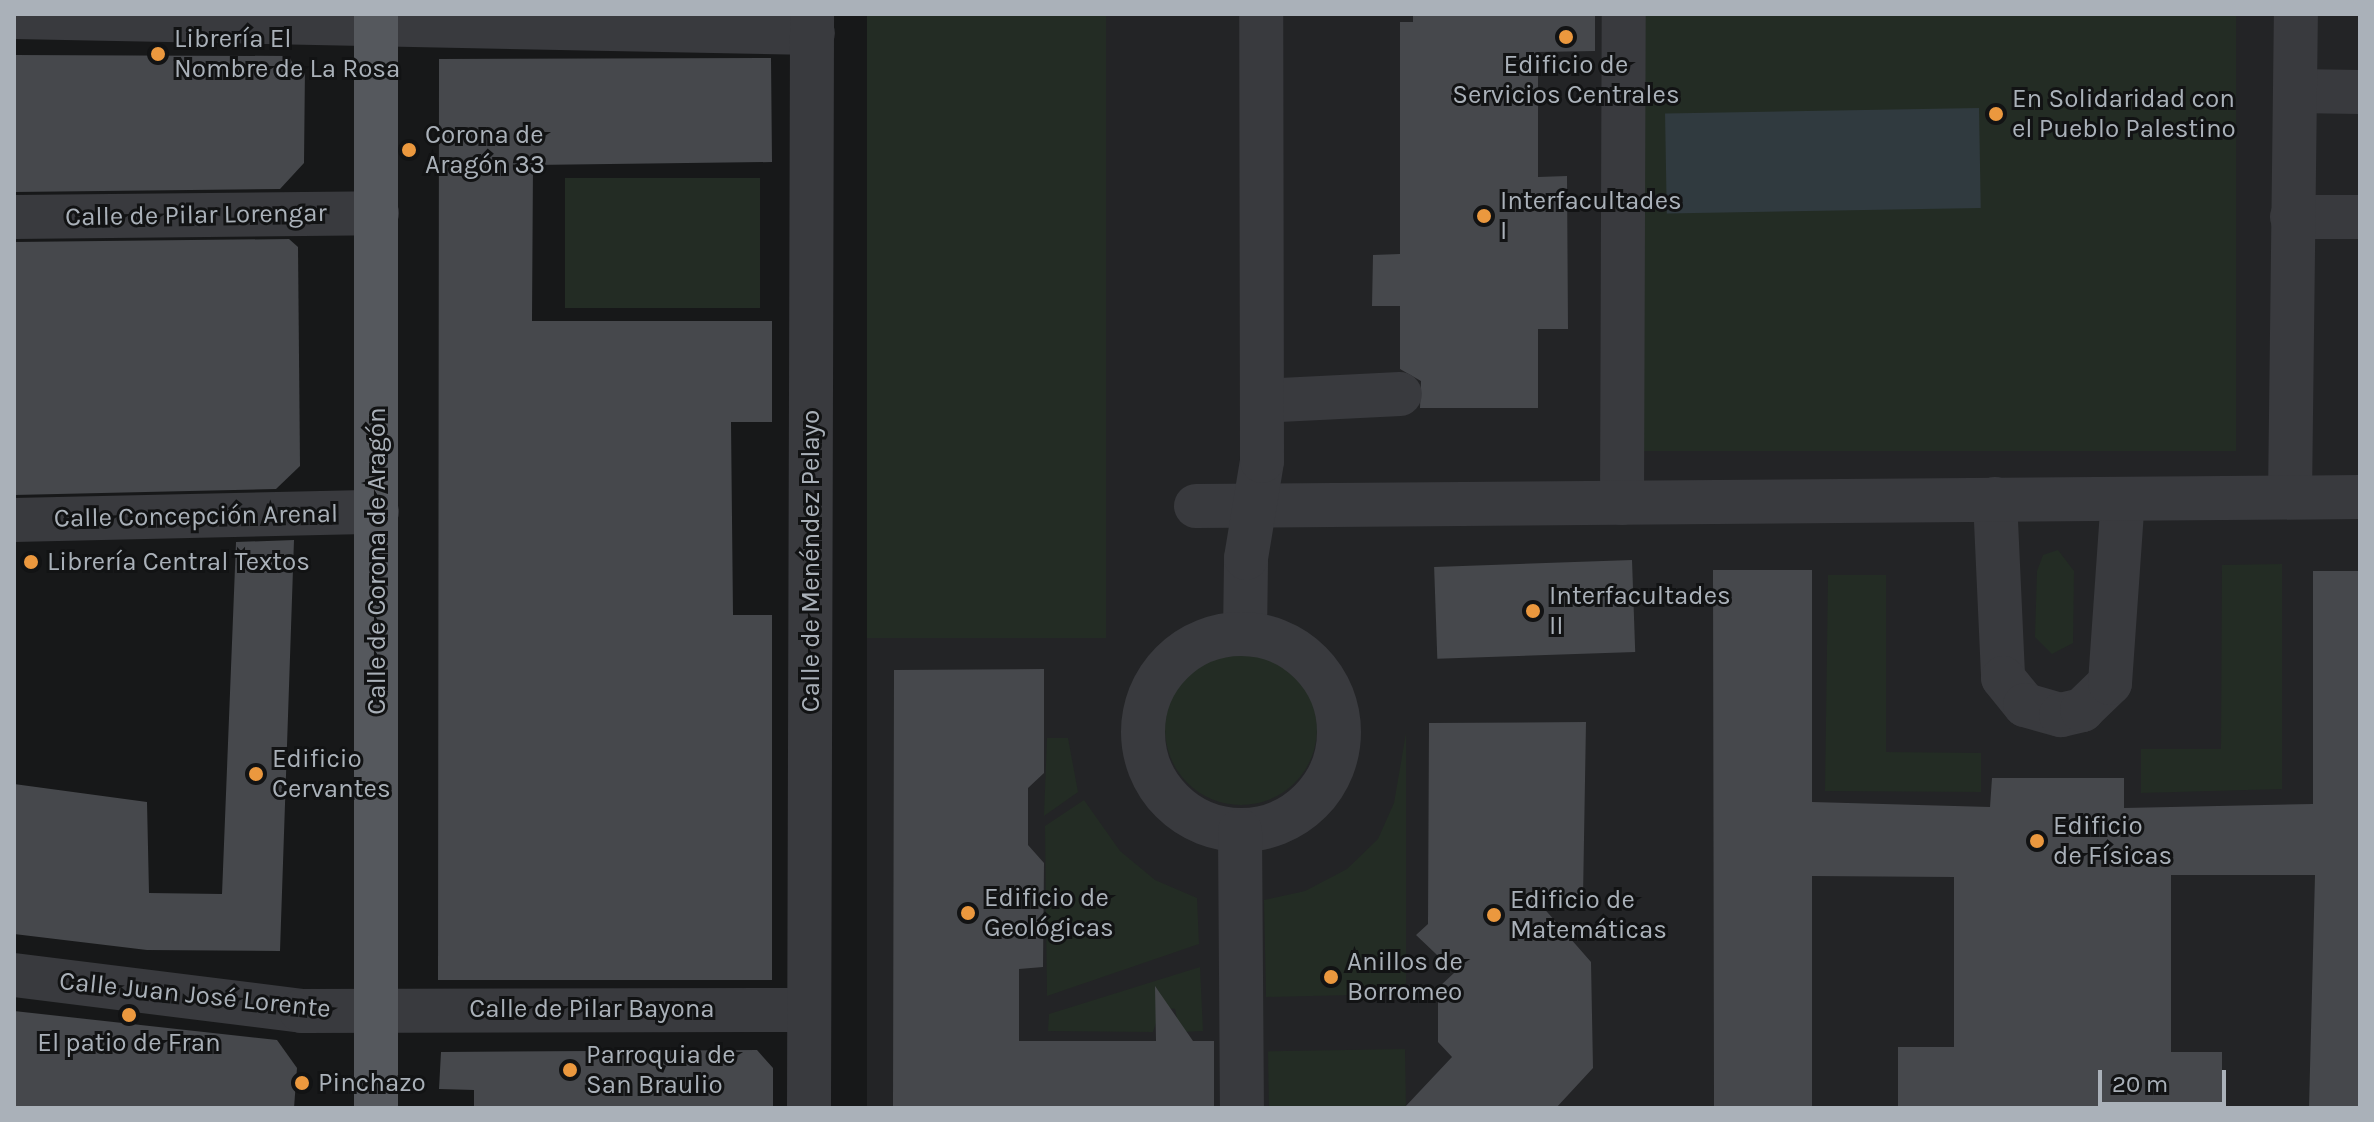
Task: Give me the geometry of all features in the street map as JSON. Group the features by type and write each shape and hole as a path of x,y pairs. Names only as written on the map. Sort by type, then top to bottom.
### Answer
{"main road":[{"name":"Calle de Corona de Aragón","path":"375,21 376,1108"}],"street":[{"path":"1245,634 1257,506 1262,401 1261,14"},
{"path":"1622,503 1624,14"},
{"path":"2290,497 2296,14"},
{"path":"14,17 813,23"},
{"name":"Calle de Menéndez Pelayo","path":"809,1108 813,23"},
{"path":"2296,91 2360,92"},
{"name":"Calle de Pilar Lorengar","path":"14,217 377,213"},
{"path":"2292,217 2360,217"},
{"path":"1262,401 1400,394"},
{"path":"1196,506 2360,497"},
{"path":"1995,499 2003,678 2025,705 2061,715 2096,701 2113,673 2123,499"},
{"name":"Calle Concepción Arenal","path":"14,520 377,512"},
{"path":"1245,634 1278,641 1306,659 1327,685 1338,740 1325,783 1303,809 1273,825 1240,831 1195,818 1160,788 1142,729 1148,699 1185,650 1245,634"},
{"path":"1240,831 1242,1108"},
{"name":"Calle Juan José Lorente","path":"14,975 288,1010 376,1010"},
{"name":"Calle de Pilar Bayona","path":"376,1010 808,1010"}],"shaded area":[{"path":"867,14 2360,14 2360,1108 867,1108"},
{"path":"867,14 1106,14 1106,638 867,638"},
{"path":"1640,14 2236,14 2236,451 1640,451"},
{"path":"1979,108 1981,208 1667,213 1665,113"},
{"path":"565,178 760,178 760,308 565,308"},
{"path":"2058,550 2074,571 2073,643 2052,654 2035,637 2037,571 2043,555"},
{"path":"2282,564 2282,789 2141,793 2141,749 2221,749 2222,565"},
{"path":"1828,575 1886,575 1886,752 1981,753 1981,792 1825,791"},
{"path":"1241,653 1270,658 1295,675 1312,700 1317,729 1312,758 1295,783 1270,800 1241,805 1212,800 1187,783 1170,758 1165,729 1170,700 1187,675 1212,658"},
{"path":"1406,733 1406,983 1394,994 1266,997 1264,900 1305,891 1347,869 1378,839 1394,803"},
{"path":"1047,738 1068,738 1078,792 1044,816"},
{"path":"1084,800 1120,851 1155,880 1197,898 1199,944 1047,996 1045,826"},
{"path":"1200,967 1203,1031 1180,1032 1175,1009 1161,1007 1153,1032 1048,1031 1049,1014"},
{"path":"1405,1049 1406,1108 1269,1108 1268,1051"}],"building":[{"name":"Interfacultades I","path":"1413,14 1595,14 1595,51 1538,52 1538,177 1567,176 1568,329 1538,329 1538,408 1420,408 1421,381 1400,369 1400,306 1372,306 1373,255 1400,254 1400,22 1413,22"},
{"path":"14,55 289,56 295,68 305,67 304,163 280,189 14,192"},
{"path":"771,58 772,162 533,165 532,321 772,321 772,422 731,422 733,615 772,615 772,980 438,980 439,59"},
{"path":"289,239 298,247 300,466 276,489 14,495 14,242"},
{"path":"294,540 280,951 147,950 14,934 14,784 147,802 149,893 222,894 236,542"},
{"name":"Interfacultades II","path":"1632,560 1635,652 1437,659 1434,567"},
{"name":"Edificio de Físicas","path":"1713,570 1812,570 1812,802 1990,807 1992,778 2124,778 2124,808 2313,804 2313,571 2360,571 2360,1108 2309,1108 2315,875 2171,875 2171,1052 2222,1052 2222,1108 1898,1108 1898,1047 1954,1047 1954,877 1812,876 1812,1108 1714,1108"},
{"name":"Edificio de Geológicas","path":"1044,669 1044,773 1028,788 1028,845 1044,863 1043,967 1019,969 1019,1041 1156,1041 1155,986 1193,1041 1214,1041 1214,1108 893,1108 894,670"},
{"name":"Edificio de Matemáticas","path":"1586,722 1583,898 1534,897 1591,962 1593,1068 1556,1108 1404,1108 1452,1057 1438,1042 1438,988 1455,972 1416,935 1428,924 1429,723"},
{"path":"14,1011 277,1040 297,1068 294,1108 14,1108"},
{"name":"Parroquia de San Braulio","path":"757,1050 773,1068 773,1108 474,1108 474,1090 439,1089 441,1052"}],"place":[{"name":"Edificio de Servicios Centrales","path":"1566,37"},
{"name":"Librería El Nombre de La Rosa","path":"158,54"},
{"name":"En Solidaridad con el Pueblo Palestino","path":"1996,114"},
{"name":"Corona de Aragón 33","path":"409,150"},
{"name":"Interfacultades I","path":"1484,216"},
{"name":"Librería Central Textos","path":"31,562"},
{"name":"Interfacultades II","path":"1533,611"},
{"name":"Edificio Cervantes","path":"256,774"},
{"name":"Edificio de Físicas","path":"2037,841"},
{"name":"Edificio de Geológicas","path":"968,913"},
{"name":"Edificio de Matemáticas","path":"1494,915"},
{"name":"Anillos de Borromeo","path":"1331,977"},
{"name":"El patio de Fran","path":"129,1015"},
{"name":"Parroquia de San Braulio","path":"570,1070"},
{"name":"Pinchazo","path":"302,1083"}]}
